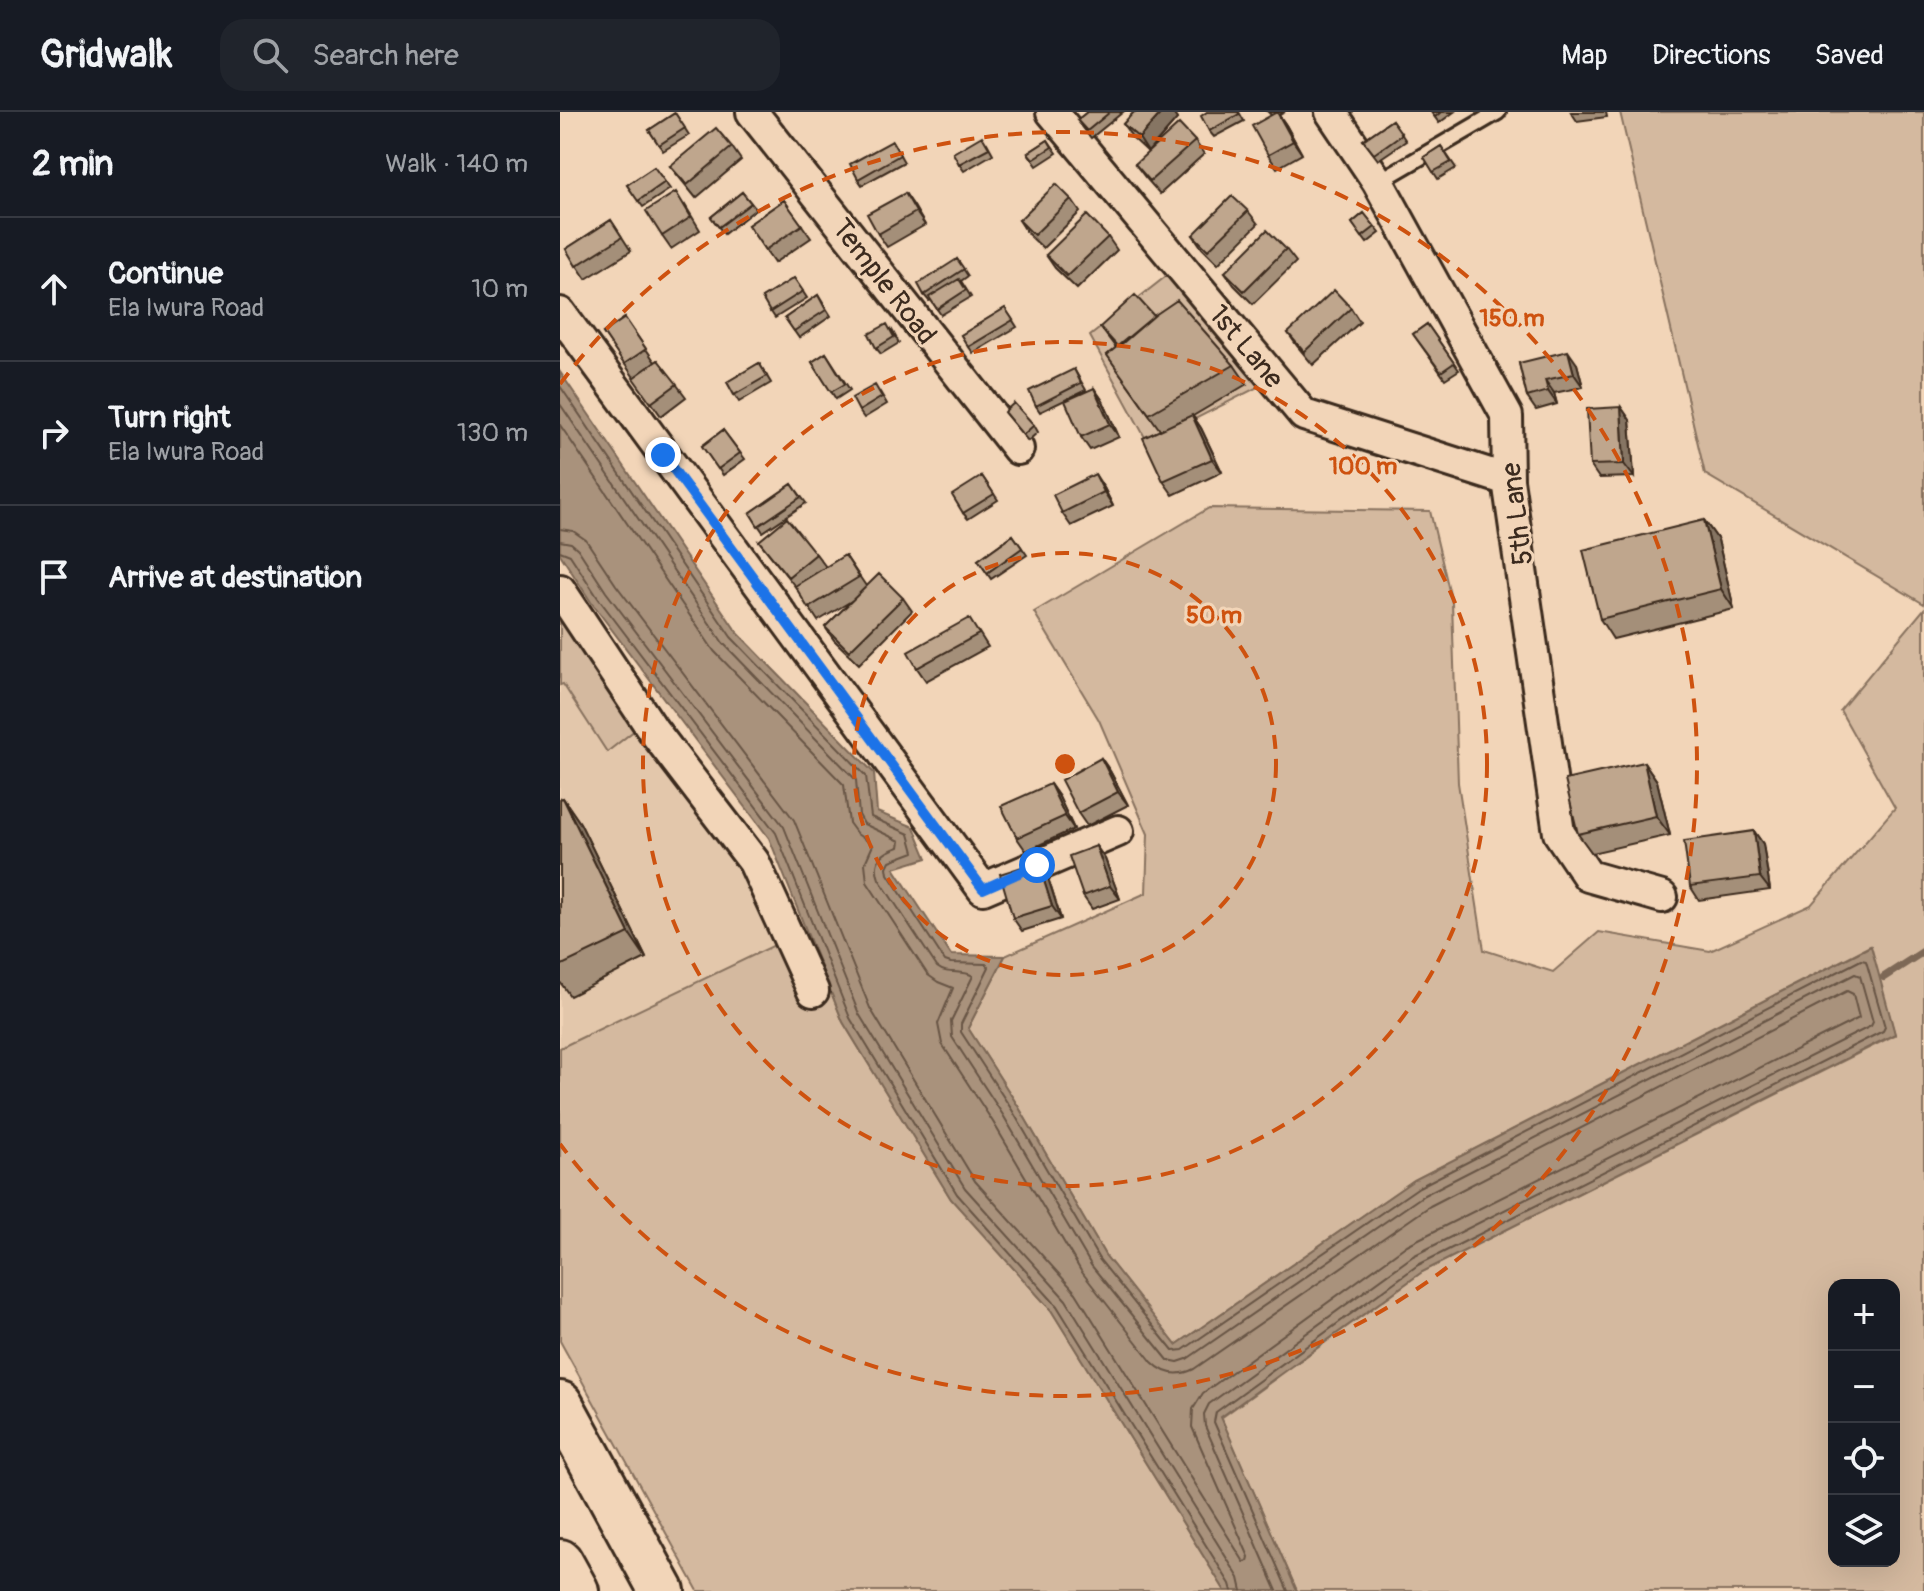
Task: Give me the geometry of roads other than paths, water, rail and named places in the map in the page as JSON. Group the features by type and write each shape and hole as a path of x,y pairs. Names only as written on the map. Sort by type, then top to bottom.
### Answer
{"highway":[{"path":"560,1404 662,1591"},
{"path":"560,1562 576,1591"}],"street":[{"name":"Temple Road","path":"752,112 1018,449"},
{"name":"1st Lane","path":"1052,112 1304,415 1508,480"},
{"name":"5th Lane","path":"1331,112 1378,182 1507,416 1508,480 1559,833 1588,876 1662,897"},
{"path":"560,313 983,889 1118,831"},
{"path":"560,590 653,730 754,862 813,991"}],"lane":[{"path":"1378,182 1498,112"}],"water":[{"path":"560,372 737,632 874,773 877,812 914,827 927,858 894,868 951,955 1005,956 968,1028 1018,1106 1105,1255 1176,1345 1414,1180 1871,946 1895,1034 1422,1272 1221,1417 1297,1591 1225,1591 1051,1310 951,1199 843,1022 769,838 591,602 560,554"}],"waterway":[{"path":"1884,977 1924,951"}]}
